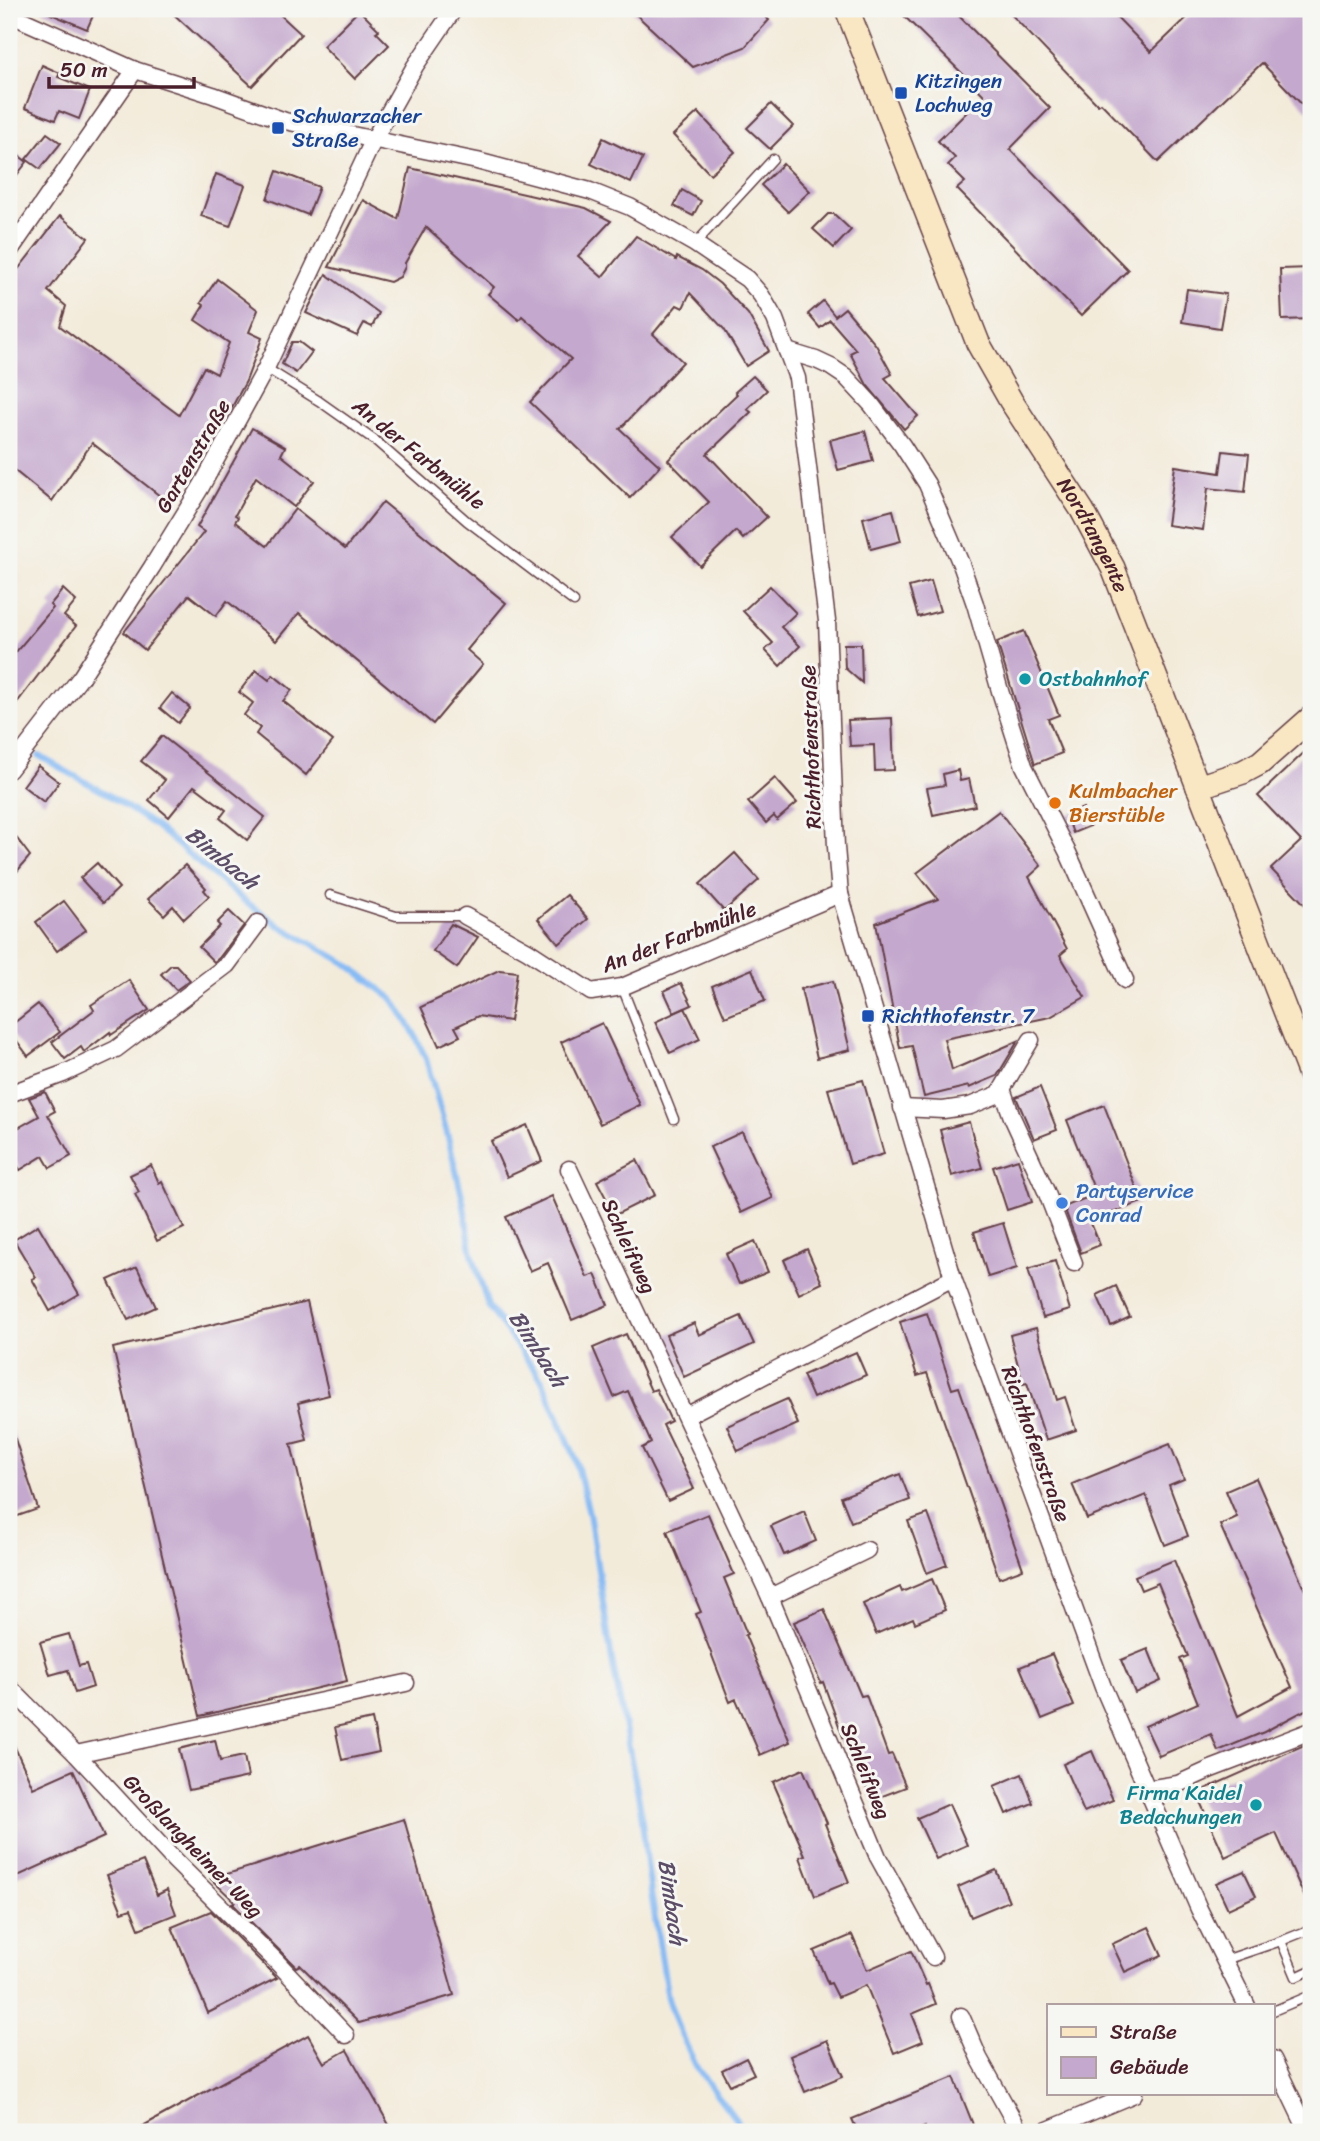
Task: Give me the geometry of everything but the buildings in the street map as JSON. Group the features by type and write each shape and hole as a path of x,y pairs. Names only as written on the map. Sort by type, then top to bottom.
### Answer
{"main road":[{"name":"Nordtangente","path":"847,9 978,343 1011,401 1082,510 1113,568 1311,1077"},
{"path":"1199,787 1243,772 1260,763 1311,718"}],"street":[{"name":"Gartenstraße","path":"9,770 81,677 201,487 267,368 374,139 415,65 454,9"},
{"path":"9,14 135,70 213,94 285,121 477,161 590,191 630,208 695,244 747,279 761,295 775,319 787,351 816,360 846,377 879,414 928,484 972,594 1024,766 1068,853 1125,981"},
{"path":"9,252 135,70"},
{"name":"Richthofenstraße","path":"787,351 797,378 827,621 840,894 953,1278 1103,1687 1199,1909 1246,2004"},
{"name":"An der Farbmühle","path":"465,916 528,951 591,992 622,987 840,894"},
{"path":"9,1094 64,1074 116,1049 227,965 258,923"},
{"path":"902,1108 943,1110 970,1106 999,1094 1031,1040"},
{"path":"1002,1089 1074,1263"},
{"name":"Schleifweg","path":"569,1169 770,1597 878,1857 933,1957"},
{"path":"686,1416 953,1278"},
{"path":"770,1597 867,1550"},
{"path":"76,1754 407,1684"},
{"name":"Großlangheimer Weg","path":"9,1687 76,1754 174,1861 275,1960 346,2035"},
{"path":"1147,1789 1178,1784 1311,1731"},
{"path":"961,2016 979,2058 1020,2132"},
{"path":"1274,2061 1308,2132"},
{"path":"1043,2132 1129,2096"}],"lane":[{"path":"695,244 773,159"},
{"name":"An der Farbmühle","path":"267,368 377,442 467,521 574,602"},
{"path":"330,895 396,916 465,916"},
{"path":"622,987 674,1119"},
{"path":"1225,1960 1311,1929"},
{"path":"1281,1941 1296,1977 1311,1970"},
{"path":"1274,2011 1311,1994"}],"waterway":[{"name":"Bimbach","path":"39,756 107,794 154,825 242,899 280,926 346,963 394,1000 415,1035 426,1059 447,1133 463,1200 471,1250 488,1306 542,1380 575,1457 589,1513 612,1660 640,1805 668,1998 697,2068 745,2132"}],"place":[{"name":"Kitzingen Lochweg","path":"901,93"},
{"name":"Schwarzacher Straße","path":"278,128"},
{"name":"Ostbahnhof","path":"1025,679"},
{"name":"Kulmbacher Bierstüble","path":"1055,803"},
{"name":"Richthofenstr. 7","path":"868,1016"},
{"name":"Partyservice Conrad","path":"1062,1203"},
{"name":"Firma Kaidel Bedachungen","path":"1256,1805"}]}
